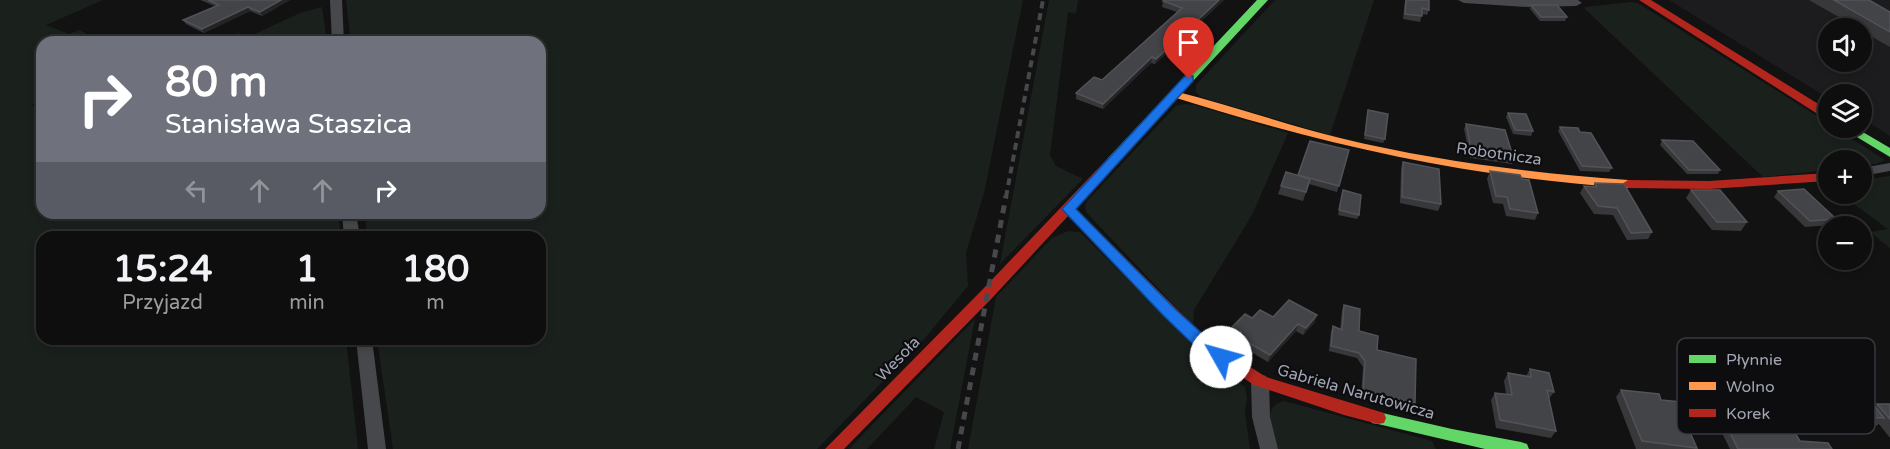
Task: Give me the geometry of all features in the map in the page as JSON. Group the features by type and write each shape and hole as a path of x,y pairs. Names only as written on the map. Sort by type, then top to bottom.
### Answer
{"street":[{"path":"336,0 338,36"},
{"name":"Wesoła","path":"833,449 988,293 1263,0"},
{"path":"1464,0 1528,4 1576,3"},
{"path":"1644,0 1818,109"},
{"name":"Robotnicza","path":"1174,94 1301,133 1354,146 1433,162 1530,176 1618,184 1714,185 1818,178"},
{"path":"1865,138 1890,153"},
{"path":"1872,170 1890,167"},
{"name":"Gabriela Narutowicza","path":"1068,209 1203,344 1260,381 1344,409 1452,436 1521,449"},
{"path":"365,345 377,449"},
{"path":"1260,381 1261,417 1269,449"}],"shaded area":[{"path":"0,0 103,0 46,25 69,34 79,30 92,36 36,36 36,103 32,105 36,107 36,219 339,219 340,231 36,231 36,345 347,345 358,449 0,449"},
{"path":"346,0 1023,0 984,193 966,253 968,286 925,338 817,449 393,449 378,345 546,345 546,231 366,231 366,219 546,219 546,36 350,36"},
{"path":"1049,0 1078,0 1076,14 1068,12 1050,155 1056,166 1083,179 1000,264"},
{"path":"1275,0 1374,0 1330,135 1201,97 1196,92 1196,85"},
{"path":"1669,0 1890,0 1890,136 1872,124 1872,84 1818,84 1818,92"},
{"path":"1638,3 1818,117 1818,138 1851,138 1869,150 1818,150 1818,171 1763,177 1585,7"},
{"path":"322,7 326,36 250,36 300,13"},
{"path":"1195,105 1288,133 1252,215 1194,310 1193,325 1086,212 1085,206 1087,201 1176,106"},
{"path":"1872,152 1885,160 1872,164"},
{"path":"1890,176 1890,248 1872,234 1872,232 1888,229 1854,204 1872,204 1872,179"},
{"path":"1068,231 1080,232 1205,357 1245,387 1247,397 1245,412 1250,449 968,449 996,297 1052,238"},
{"path":"975,319 950,449 934,449 944,412 916,397 867,449 849,449"},
{"path":"1284,401 1432,441 1436,449 1277,449 1270,414 1277,404"}],"building":[{"path":"208,0 281,0 260,12 248,7 202,29 183,20 219,5"},
{"path":"1219,0 1156,59 1152,57 1103,104 1076,93 1094,77 1102,80 1182,8 1163,1"},
{"path":"1406,0 1429,0 1429,10 1422,8 1422,16 1405,14"},
{"path":"1834,0 1869,0 1890,12 1890,32 1872,22 1872,18 1866,18"},
{"path":"1531,5 1557,5 1567,17 1541,17"},
{"path":"1368,110 1388,114 1385,139 1365,135"},
{"path":"1508,113 1526,114 1533,131 1515,130"},
{"path":"1466,124 1505,130 1514,160 1472,154"},
{"path":"1560,127 1578,128 1580,132 1591,133 1612,168 1582,166"},
{"path":"1662,140 1693,141 1720,170 1689,170"},
{"path":"1310,141 1349,150 1339,186 1298,175"},
{"path":"1403,162 1439,169 1441,204 1402,197"},
{"path":"1490,171 1520,175 1522,179 1529,180 1538,213 1510,209 1507,197 1496,196"},
{"path":"1286,172 1310,179 1306,192 1281,186"},
{"path":"1595,183 1624,184 1652,232 1631,233 1617,208 1598,206 1584,186 1597,187"},
{"path":"1804,189 1833,216 1818,216 1818,220 1810,221 1778,191"},
{"path":"1343,190 1361,195 1359,215 1339,210"},
{"path":"1691,190 1720,190 1747,222 1717,222"},
{"path":"1289,300 1317,315 1306,328 1298,324 1270,355 1228,331 1245,314 1252,318 1260,310 1273,317"},
{"path":"1344,305 1360,309 1359,331 1378,336 1377,350 1416,359 1415,403 1363,391 1365,361 1359,353 1331,346 1333,326 1342,330"},
{"path":"1530,369 1549,373 1554,392 1547,390 1556,431 1500,420 1495,393 1512,395 1508,373 1531,377"},
{"path":"1621,390 1659,394 1661,400 1677,402 1677,434 1691,434 1697,448 1642,441"},
{"path":"1877,404 1890,404 1890,419"},
{"path":"1875,407 1884,418 1875,418"},
{"path":"1730,434 1796,434 1800,441 1828,443 1832,449 1738,449"}],"railway":[{"path":"1006,197 1043,0"},
{"path":"958,449 1006,196"}],"traffic: fast":[{"path":"1113,160 1263,0"},
{"path":"1865,138 1890,153"},
{"path":"1378,418 1452,436 1521,449"}],"traffic: slow":[{"path":"1174,94 1286,127 1398,154 1512,174 1628,184"}],"traffic: jam":[{"path":"1644,0 1818,109"},
{"path":"833,449 988,293 1113,160"},
{"path":"1628,184 1709,185 1818,178"},
{"path":"1068,209 1203,344 1260,381 1378,418"}],"route":[{"path":"1189,79 1068,209 1168,312 1221,357"}]}
